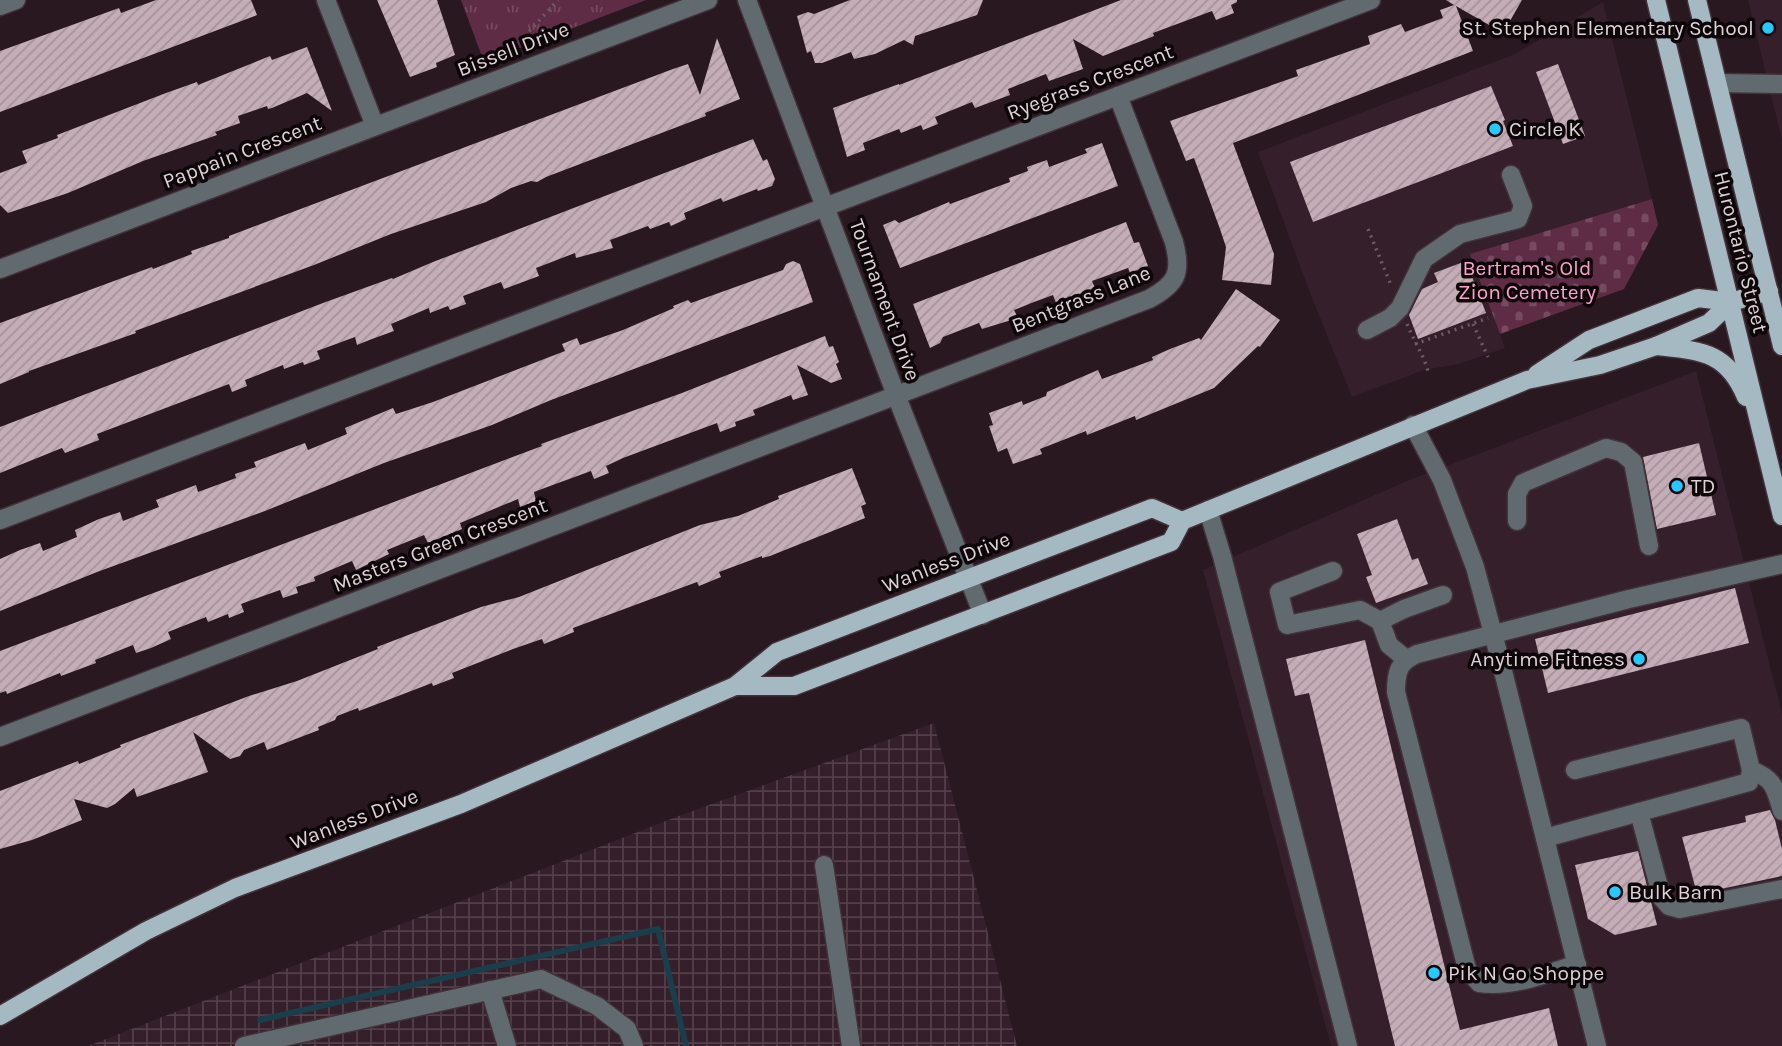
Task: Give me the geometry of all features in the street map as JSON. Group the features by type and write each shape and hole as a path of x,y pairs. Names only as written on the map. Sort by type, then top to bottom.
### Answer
{"main road":[{"name":"Hurontario Street","path":"1656,0 1782,516"},
{"name":"Hurontario Street","path":"1697,0 1717,83 1776,289 1782,345"},
{"path":"1731,302 1776,289"},
{"name":"Wanless Drive","path":"1527,380 1601,335 1698,298 1731,302"},
{"name":"Wanless Drive","path":"735,686 794,686 983,615 1171,542 1182,521 1413,425 1527,380 1600,365 1656,346 1709,323 1731,302"},
{"path":"1656,346 1702,353 1729,367 1743,391 1769,462"},
{"name":"Wanless Drive","path":"0,1016 146,932 235,888 461,804 735,686 776,652 1152,508 1182,521"}],"street":[{"path":"0,6 16,0"},
{"path":"326,0 374,126"},
{"name":"Bissell Drive","path":"374,126 708,0"},
{"name":"Tournament Drive","path":"747,0 983,615"},
{"name":"Ryegrass Crescent","path":"827,207 1371,0"},
{"path":"1717,83 1782,84"},
{"name":"Bentgrass Lane","path":"897,395 1149,299 1164,291 1175,279 1179,263 1174,242 1118,96"},
{"name":"Pappain Crescent","path":"0,270 374,126"},
{"path":"1367,330 1390,318 1401,308 1424,259 1460,234 1518,219 1522,206 1511,175"},
{"path":"0,520 827,207"},
{"name":"Masters Green Crescent","path":"0,737 897,395"},
{"path":"1413,425 1442,480 1464,534 1493,634 1597,1046"},
{"path":"1517,521 1517,494 1523,483 1606,449 1621,452 1633,462 1649,546"},
{"path":"1208,510 1348,1046"},
{"path":"1577,964 1492,985 1479,983 1467,969 1396,692 1396,673 1406,659 1493,634 1782,564"},
{"path":"1333,571 1279,592 1287,625 1360,610 1380,621 1389,645 1406,659"},
{"path":"1380,621 1443,595"},
{"path":"1545,838 1749,782 1751,770 1741,728 1575,770"},
{"path":"1751,770 1763,775 1774,785 1782,811"},
{"path":"1639,812 1662,898 1669,906 1680,909 1782,889"},
{"path":"824,865 851,1046"},
{"path":"244,1046 298,1040 490,989 541,979 597,1006 627,1028 634,1046"},
{"path":"490,989 506,1046"}],"path":[{"path":"512,53 558,0"},
{"path":"1415,344 1488,318"},
{"path":"1473,323 1488,357"}],"shaded area":[{"name":"St. Stephen Elementary School","path":"1748,0 1782,0 1782,140 1763,62"},
{"path":"1603,2 1652,199 1471,254 1505,348 1459,364 1424,370 1352,397 1258,152 1515,54"},
{"path":"1696,371 1782,714 1782,1046 1331,1046 1203,570 1407,481"},
{"path":"934,723 1017,1046 88,1046 676,817"}],"green space":[{"path":"461,0 646,0 484,62"},
{"name":"Bertram's Old Zion Cemetery","path":"1652,199 1658,225 1624,289 1500,334 1470,254"}],"building":[{"path":"156,0 251,0 257,15 0,112 0,51 119,8 121,13"},
{"path":"377,0 437,0 455,55 436,63 437,67 410,77"},
{"path":"850,0 983,0 977,15 915,36 913,45 904,40 875,54 854,59 851,52 815,63 811,51 807,53 797,16 808,12 814,14"},
{"path":"1121,0 1237,2 1231,5 1234,13 1216,20 1212,11 1153,33 1154,36 1103,56 1073,39 1083,69 1049,81 1046,74 1008,89 1010,95 975,108 972,102 935,117 938,124 923,130 921,125 901,133 899,129 863,143 865,150 847,157 833,108"},
{"path":"1446,0 1522,0 1503,33 1456,6 1473,51 1233,143 1274,254 1271,285 1222,280 1226,247 1194,158 1186,161 1170,121 1298,76 1296,70 1370,44 1368,36 1401,24 1405,32 1443,18 1440,10 1454,5"},
{"path":"717,38 740,99 705,113 706,116 537,182 531,181 511,188 486,202 391,234 0,384 0,323 152,267 153,269 229,236 688,64 700,95"},
{"path":"307,47 332,111 307,93 272,108 268,109 267,106 238,116 240,123 215,132 217,135 143,161 68,193 8,213 0,205 0,173 27,163 22,151 166,93 197,82 198,85 270,56 272,60"},
{"path":"1558,64 1585,136 1563,144 1536,72"},
{"path":"1491,86 1513,146 1313,222 1290,162"},
{"path":"753,139 763,161 767,159 775,179 772,186 723,202 721,198 684,213 686,219 671,226 669,222 650,229 648,226 610,240 613,248 576,258 575,253 536,268 539,276 504,289 501,282 463,296 466,304 450,310 448,306 430,313 429,308 391,324 394,331 357,345 355,337 317,351 320,359 284,369 283,365 245,380 247,386 232,392 229,384 97,434 99,440 65,453 62,448 0,473 0,427 323,303 393,279"},
{"path":"1102,143 1118,186 900,268 883,225 895,220 899,223 949,202 950,204 1010,182 1009,178 1028,171 1027,167 1047,160 1049,167 1087,153 1085,149"},
{"path":"1126,222 1134,243 1139,242 1148,266 1130,273 1128,268 1092,281 1095,288 1056,303 1053,295 1034,302 1014,310 1018,318 982,329 979,323 943,337 940,343 930,348 913,304"},
{"path":"793,261 800,264 813,302 0,611 0,559 20,550 40,543 43,551 77,537 75,530 99,519 120,512 123,521 159,507 156,500 196,485 198,492 236,478 235,474 256,467 254,462 305,443 308,450 347,434 345,428 393,408 396,414 433,402 565,351 562,344 577,338 580,345 623,330 688,300 691,303 783,270 786,264"},
{"path":"1466,261 1486,313 1418,339 1409,315 1422,289 1438,282 1434,273"},
{"path":"1236,289 1280,320 1260,347 1214,388 1136,420 1135,416 1087,435 1086,431 1040,449 1042,454 1013,464 1007,448 998,452 989,426 993,425 989,413 1046,396 1047,392 1098,370 1102,379 1153,360 1152,357 1170,349 1199,338 1201,340"},
{"path":"825,336 829,347 833,346 842,379 831,383 797,365 808,395 793,400 791,395 753,410 755,415 735,422 736,426 720,432 717,423 623,458 606,466 609,473 594,479 591,471 534,492 536,501 520,507 518,499 460,523 462,529 428,543 424,535 387,550 389,554 356,570 352,561 314,577 315,581 296,587 298,593 283,598 280,590 241,604 244,612 229,618 228,614 208,622 206,617 168,632 171,639 151,648 136,653 133,645 61,676 60,673 7,694 6,691 0,693 0,651 542,446 541,444 682,393"},
{"name":"TD","path":"1699,443 1716,515 1657,529 1643,457"},
{"path":"852,468 866,504 861,506 865,518 770,556 762,556 719,572 721,577 699,586 697,582 573,628 574,632 544,644 542,639 513,649 452,673 454,678 433,686 432,683 359,711 358,708 337,716 335,720 318,727 319,730 267,750 264,742 230,759 193,732 208,772 137,797 134,788 107,808 74,799 82,820 32,840 0,849 0,791 78,761 79,764 121,747 120,745 249,696 297,681 481,607 519,597 700,525 738,516 779,499 778,496"},
{"path":"1397,519 1412,560 1418,558 1428,584 1376,603 1366,577 1372,575 1357,534"},
{"path":"1735,588 1749,643 1548,693 1535,639"},
{"path":"1365,640 1460,1030 1549,1008 1558,1046 1395,1046 1309,693 1295,696 1286,659"},
{"path":"1770,810 1782,849 1782,876 1697,894 1682,837 1746,822 1745,816"},
{"name":"Bulk Barn","path":"1638,851 1657,925 1615,935 1588,919 1575,865"}],"waterway":[{"path":"260,1020 658,929 686,1046"}],"place":[{"name":"St. Stephen Elementary School","path":"1768,28"},
{"name":"Circle K","path":"1495,129"},
{"name":"TD","path":"1677,486"},
{"name":"Anytime Fitness","path":"1639,659"},
{"name":"Bulk Barn","path":"1615,892"},
{"name":"Pik N Go Shoppe","path":"1434,973"}]}
